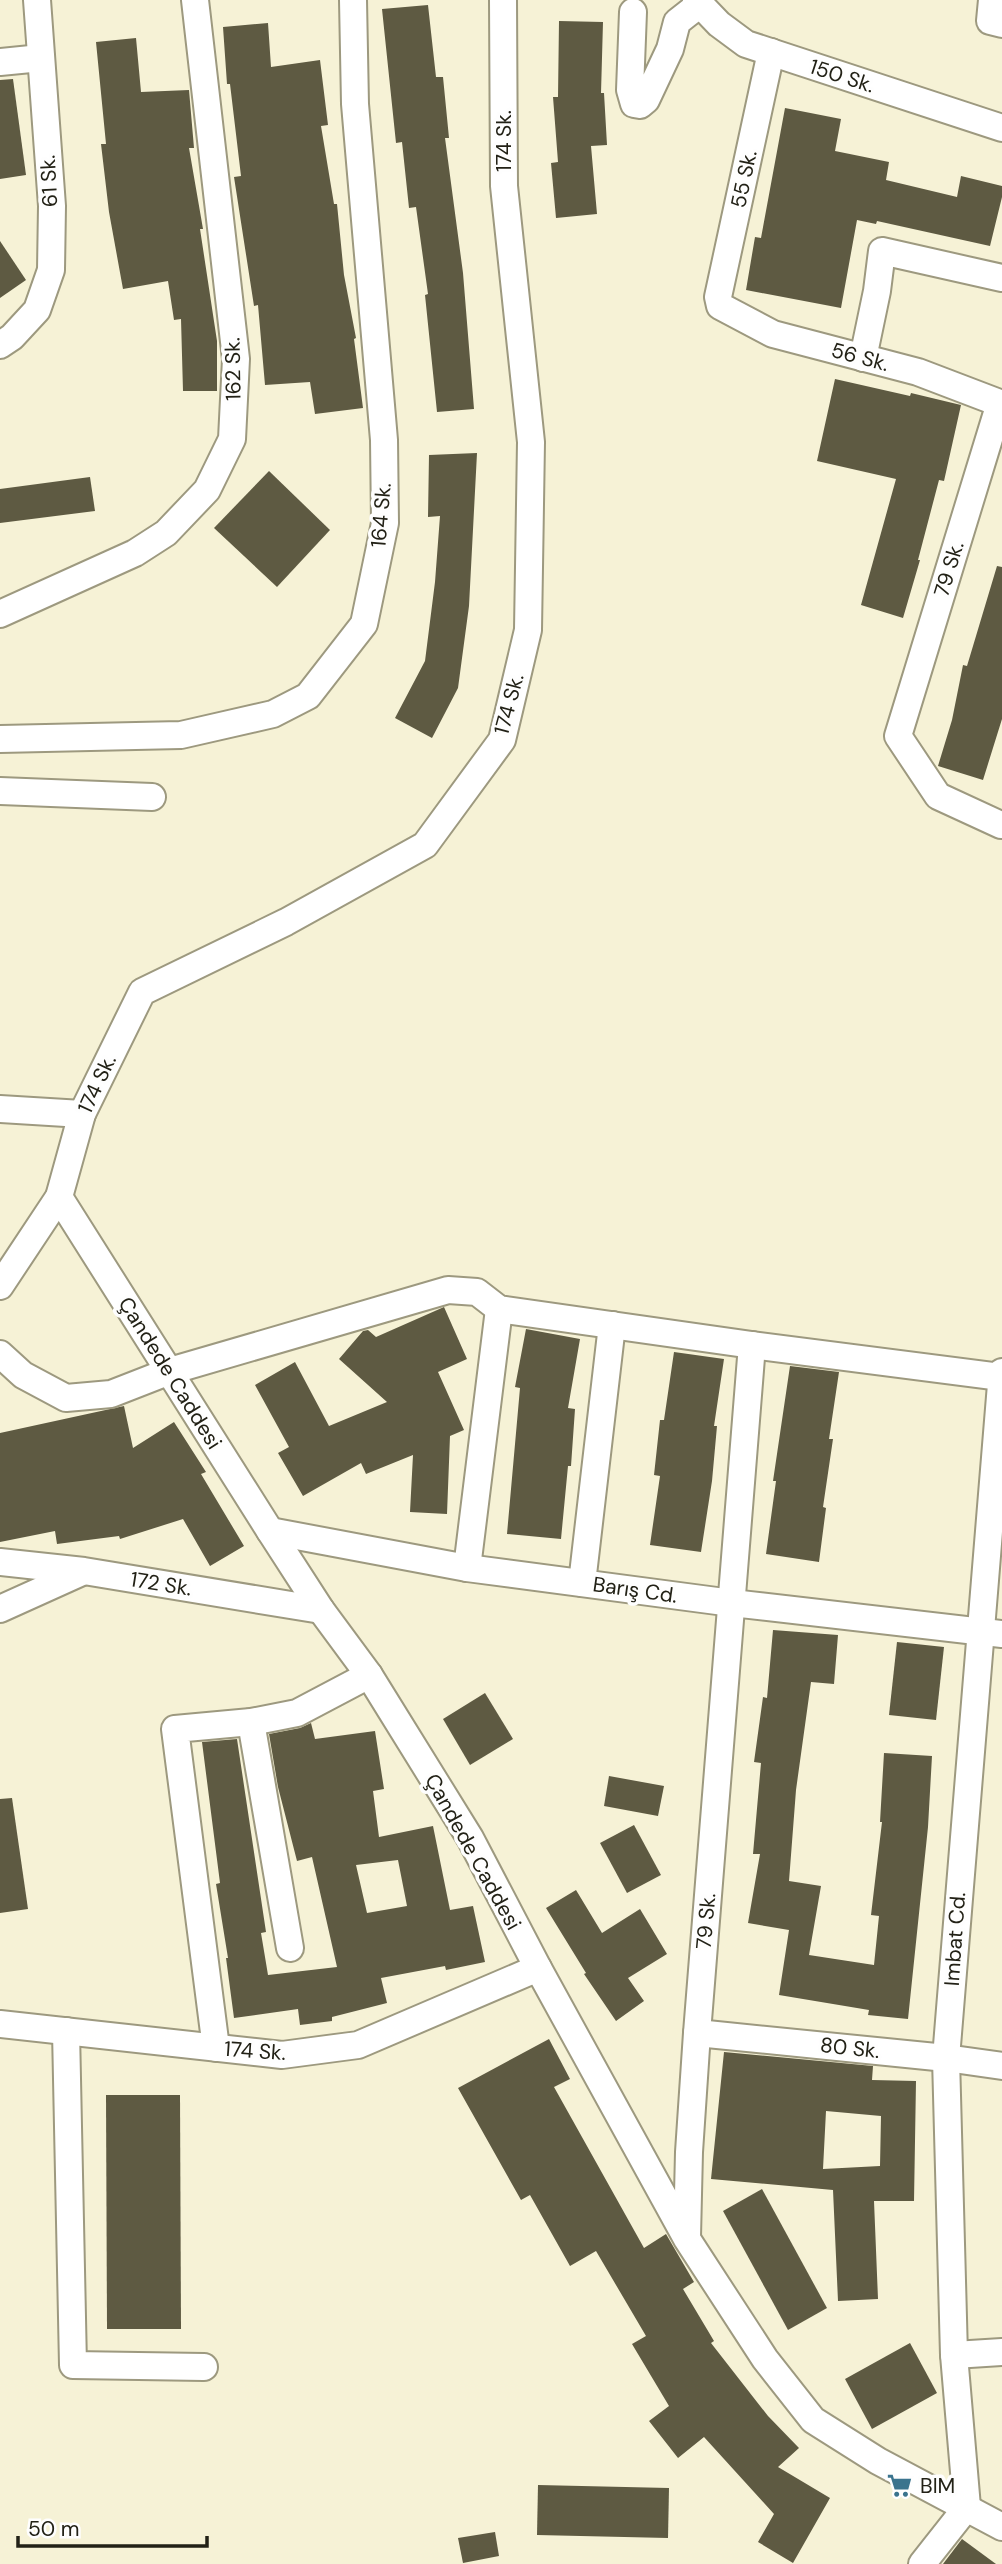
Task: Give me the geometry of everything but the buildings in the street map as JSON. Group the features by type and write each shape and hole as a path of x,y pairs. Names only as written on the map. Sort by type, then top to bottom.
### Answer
{"street":[{"name":"61 Sk.","path":"0,345 12,337 37,310 51,270 52,206 37,0"},
{"name":"162 Sk.","path":"0,614 135,554 166,534 207,490 232,439 236,359 195,0"},
{"name":"164 Sk.","path":"0,738 181,735 273,715 309,696 364,624 385,523 384,440 355,104 353,0"},
{"name":"174 Sk.","path":"59,1198 82,1114 142,992 286,922 425,845 502,740 528,630 531,442 504,186 503,0"},
{"path":"992,0 990,21 1002,24"},
{"path":"633,12 630,90 634,104 640,105 646,100 670,49 677,22 698,2"},
{"name":"150 Sk.","path":"698,2 719,24 746,44 1002,128"},
{"name":"55 Sk.","path":"720,306 718,297 771,52"},
{"path":"0,62 41,58"},
{"path":"863,358 882,251 1002,278"},
{"name":"56 Sk.","path":"720,306 773,334 918,372 1001,404"},
{"name":"79 Sk.","path":"1001,404 898,736 938,796 1002,824"},
{"path":"0,791 152,797"},
{"path":"0,1109 82,1114"},
{"path":"0,1286 59,1198"},
{"name":"Çandede Caddesi","path":"59,1198 321,1610 369,1675 470,1838 687,2239 765,2359 813,2420 878,2460 1002,2527"},
{"path":"0,1354 23,1375 66,1398 111,1394 170,1371 448,1290 477,1292 499,1309 1002,1377"},
{"path":"467,1568 499,1309"},
{"path":"582,1583 612,1325"},
{"name":"79 Sk.","path":"687,2239 689,2152 697,2033 752,1345"},
{"name":"Imbat Cd.","path":"967,2507 954,2355 946,2058 990,1632 1002,1372"},
{"name":"Barış Cd.","path":"270,1531 467,1568 732,1603 990,1632"},
{"name":"172 Sk.","path":"0,1562 84,1571 321,1610"},
{"path":"0,1609 84,1571"},
{"path":"216,2048 175,1729 297,1713 369,1675"},
{"path":"251,1721 290,1948"},
{"name":"174 Sk.","path":"0,2024 282,2055 358,2045 538,1968"},
{"path":"66,2031 73,2365 204,2367"},
{"name":"80 Sk.","path":"697,2033 1002,2066"},
{"path":"954,2355 1002,2352"},
{"path":"922,2564 967,2507"}],"place":[{"name":"BIM","path":"900,2486"}]}
